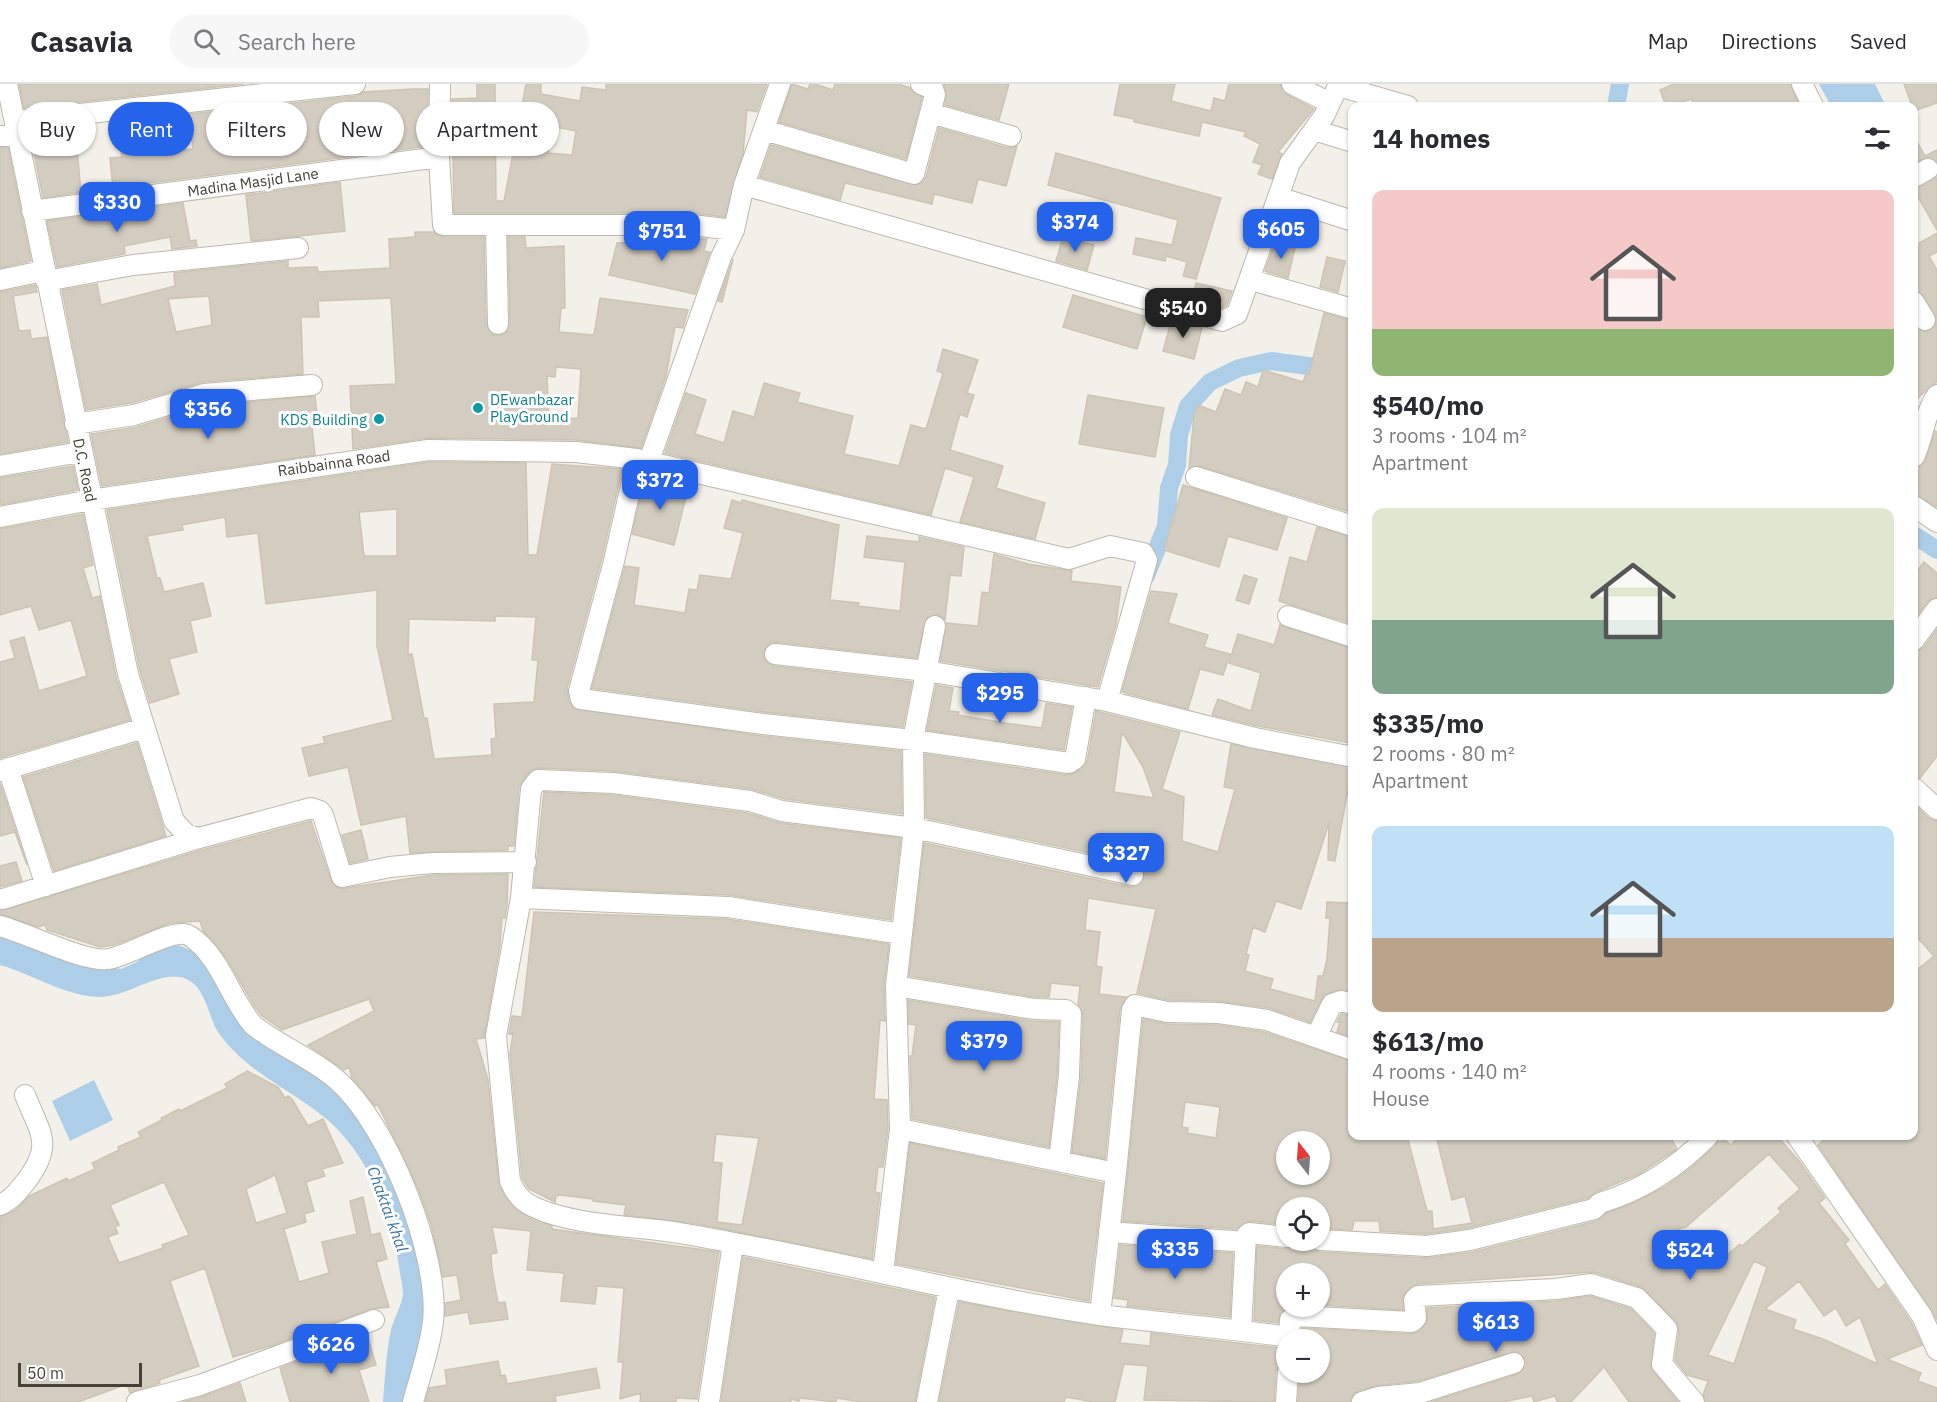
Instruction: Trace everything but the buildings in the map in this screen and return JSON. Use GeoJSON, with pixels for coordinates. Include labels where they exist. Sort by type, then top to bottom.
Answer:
{"type":"FeatureCollection","features":[{"type":"Feature","properties":{"kind":"street","name":"D.C. Road"},"geometry":{"type":"LineString","coordinates":[[7,84],[11,130],[32,211],[128,674],[174,821],[187,835],[199,838]]}},
{"type":"Feature","properties":{"kind":"street"},"geometry":{"type":"LineString","coordinates":[[11,130],[355,84]]}},
{"type":"Feature","properties":{"kind":"street"},"geometry":{"type":"LineString","coordinates":[[440,84],[439,157],[443,225],[643,225],[734,230]]}},
{"type":"Feature","properties":{"kind":"street"},"geometry":{"type":"LineString","coordinates":[[780,84],[744,185],[734,230],[721,256],[643,460],[579,691],[581,699],[1074,762],[1086,697]]}},
{"type":"Feature","properties":{"kind":"street"},"geometry":{"type":"LineString","coordinates":[[764,130],[914,174],[935,95],[933,89],[921,84]]}},
{"type":"Feature","properties":{"kind":"street"},"geometry":{"type":"LineString","coordinates":[[1292,84],[1389,102]]}},
{"type":"Feature","properties":{"kind":"street"},"geometry":{"type":"LineString","coordinates":[[1802,84],[1810,102]]}},
{"type":"Feature","properties":{"kind":"street"},"geometry":{"type":"LineString","coordinates":[[744,185],[1222,321],[1237,314],[1251,280],[1290,163],[1314,130],[1336,91]]}},
{"type":"Feature","properties":{"kind":"street"},"geometry":{"type":"LineString","coordinates":[[930,113],[1011,136]]}},
{"type":"Feature","properties":{"kind":"street"},"geometry":{"type":"LineString","coordinates":[[1314,130],[1348,140]]}},
{"type":"Feature","properties":{"kind":"street","name":"Madina Masjid Lane"},"geometry":{"type":"LineString","coordinates":[[32,211],[439,157]]}},
{"type":"Feature","properties":{"kind":"street"},"geometry":{"type":"LineString","coordinates":[[1278,197],[1348,218]]}},
{"type":"Feature","properties":{"kind":"street"},"geometry":{"type":"LineString","coordinates":[[496,226],[498,324]]}},
{"type":"Feature","properties":{"kind":"street"},"geometry":{"type":"LineString","coordinates":[[0,280],[297,248]]}},
{"type":"Feature","properties":{"kind":"street"},"geometry":{"type":"LineString","coordinates":[[1251,280],[1348,308]]}},
{"type":"Feature","properties":{"kind":"street"},"geometry":{"type":"LineString","coordinates":[[1918,309],[1925,320]]}},
{"type":"Feature","properties":{"kind":"street"},"geometry":{"type":"LineString","coordinates":[[75,424],[134,415],[204,394],[312,385]]}},
{"type":"Feature","properties":{"kind":"street"},"geometry":{"type":"LineString","coordinates":[[1918,449],[1922,441],[1920,407],[1937,395]]}},
{"type":"Feature","properties":{"kind":"street","name":"Raibbainna Road"},"geometry":{"type":"LineString","coordinates":[[0,517],[91,500],[428,450],[576,452],[643,460],[1069,559],[1110,546],[1143,553],[1147,560],[1107,701]]}},
{"type":"Feature","properties":{"kind":"street"},"geometry":{"type":"LineString","coordinates":[[0,466],[81,452]]}},
{"type":"Feature","properties":{"kind":"street"},"geometry":{"type":"LineString","coordinates":[[1196,477],[1348,524]]}},
{"type":"Feature","properties":{"kind":"street"},"geometry":{"type":"LineString","coordinates":[[1918,509],[1937,522]]}},
{"type":"Feature","properties":{"kind":"street"},"geometry":{"type":"LineString","coordinates":[[1918,635],[1937,609]]}},
{"type":"Feature","properties":{"kind":"street"},"geometry":{"type":"LineString","coordinates":[[1288,616],[1348,635]]}},
{"type":"Feature","properties":{"kind":"street"},"geometry":{"type":"LineString","coordinates":[[883,1272],[900,1129],[896,987],[914,828],[913,740],[935,626]]}},
{"type":"Feature","properties":{"kind":"street"},"geometry":{"type":"LineString","coordinates":[[775,654],[926,671],[1086,697],[1255,738],[1348,756]]}},
{"type":"Feature","properties":{"kind":"street"},"geometry":{"type":"LineString","coordinates":[[46,886],[4,769],[144,728]]}},
{"type":"Feature","properties":{"kind":"street"},"geometry":{"type":"LineString","coordinates":[[1133,875],[914,828],[782,811],[750,801],[659,787],[542,778],[531,789],[521,898],[496,1036],[508,1170],[515,1194],[527,1204],[549,1213],[597,1224],[733,1243],[883,1272],[949,1289],[1100,1314],[1276,1336]]}},
{"type":"Feature","properties":{"kind":"street"},"geometry":{"type":"LineString","coordinates":[[1918,792],[1937,809]]}},
{"type":"Feature","properties":{"kind":"street"},"geometry":{"type":"LineString","coordinates":[[3,899],[199,838],[316,809],[323,815],[342,878],[390,867],[432,863],[526,862]]}},
{"type":"Feature","properties":{"kind":"street"},"geometry":{"type":"LineString","coordinates":[[521,898],[728,907],[902,934]]}},
{"type":"Feature","properties":{"kind":"street"},"geometry":{"type":"LineString","coordinates":[[0,926],[102,960],[122,956],[167,936],[182,933],[189,935],[207,949],[243,1013],[253,1025],[337,1080],[351,1096],[387,1149],[408,1194],[420,1231],[430,1282],[433,1321],[414,1402]]}},
{"type":"Feature","properties":{"kind":"street"},"geometry":{"type":"LineString","coordinates":[[896,987],[1034,1009],[1066,1010],[1071,1014],[1070,1076],[1059,1161]]}},
{"type":"Feature","properties":{"kind":"street"},"geometry":{"type":"LineString","coordinates":[[1316,1037],[1332,1004],[1341,1001],[1348,1003]]}},
{"type":"Feature","properties":{"kind":"street"},"geometry":{"type":"LineString","coordinates":[[1100,1314],[1132,1010],[1135,1005],[1167,1012],[1219,1013],[1267,1020],[1348,1048]]}},
{"type":"Feature","properties":{"kind":"street"},"geometry":{"type":"LineString","coordinates":[[0,1205],[8,1202],[21,1187],[40,1162],[43,1152],[44,1142],[25,1095]]}},
{"type":"Feature","properties":{"kind":"street"},"geometry":{"type":"LineString","coordinates":[[900,1129],[1116,1173]]}},
{"type":"Feature","properties":{"kind":"street"},"geometry":{"type":"LineString","coordinates":[[1330,1241],[1427,1246],[1470,1240],[1594,1209],[1600,1203],[1649,1184],[1689,1155],[1704,1140]]}},
{"type":"Feature","properties":{"kind":"street"},"geometry":{"type":"LineString","coordinates":[[1800,1140],[1922,1316],[1937,1350]]}},
{"type":"Feature","properties":{"kind":"street"},"geometry":{"type":"LineString","coordinates":[[1109,1233],[1246,1242]]}},
{"type":"Feature","properties":{"kind":"street"},"geometry":{"type":"LineString","coordinates":[[1241,1330],[1246,1236],[1250,1233],[1276,1236]]}},
{"type":"Feature","properties":{"kind":"street"},"geometry":{"type":"LineString","coordinates":[[709,1402],[733,1243]]}},
{"type":"Feature","properties":{"kind":"street"},"geometry":{"type":"LineString","coordinates":[[1290,1329],[1290,1320],[1295,1316],[1412,1322],[1416,1318],[1414,1300],[1418,1296],[1556,1289],[1591,1284],[1636,1298],[1667,1329],[1662,1364],[1694,1402]]}},
{"type":"Feature","properties":{"kind":"street"},"geometry":{"type":"LineString","coordinates":[[927,1402],[949,1289]]}},
{"type":"Feature","properties":{"kind":"street"},"geometry":{"type":"LineString","coordinates":[[137,1402],[201,1385],[374,1320]]}},
{"type":"Feature","properties":{"kind":"street"},"geometry":{"type":"LineString","coordinates":[[1362,1402],[1378,1397],[1420,1393],[1514,1363]]}},
{"type":"Feature","properties":{"kind":"street"},"geometry":{"type":"LineString","coordinates":[[1286,1402],[1287,1383]]}},
{"type":"Feature","properties":{"kind":"water"},"geometry":{"type":"Polygon","coordinates":[[[1819,84],[1875,84],[1884,102],[1829,102],[1819,84]]]}},
{"type":"Feature","properties":{"kind":"water"},"geometry":{"type":"Polygon","coordinates":[[[0,933],[97,966],[121,969],[137,962],[155,946],[174,943],[201,955],[241,1016],[320,1073],[377,1138],[424,1258],[424,1331],[408,1402],[383,1402],[389,1339],[403,1295],[397,1252],[376,1188],[366,1167],[340,1131],[314,1109],[259,1073],[236,1053],[218,1032],[202,995],[193,983],[186,979],[166,977],[110,996],[86,996],[74,993],[0,965],[0,933]]]}},
{"type":"Feature","properties":{"kind":"water"},"geometry":{"type":"Polygon","coordinates":[[[94,1080],[113,1120],[70,1141],[52,1101],[94,1080]]]}},
{"type":"Feature","properties":{"kind":"waterway","name":"Chaktai khal"},"geometry":{"type":"LineString","coordinates":[[1617,102],[1620,84]]}},
{"type":"Feature","properties":{"kind":"waterway"},"geometry":{"type":"LineString","coordinates":[[1146,576],[1166,526],[1169,488],[1177,465],[1179,435],[1188,406],[1210,382],[1239,368],[1271,361],[1348,371]]}},
{"type":"Feature","properties":{"kind":"waterway"},"geometry":{"type":"LineString","coordinates":[[1918,538],[1937,550]]}},
{"type":"Feature","properties":{"kind":"place","name":"DEwanbazar PlayGround"},"geometry":{"type":"Point","coordinates":[478,408]}},
{"type":"Feature","properties":{"kind":"place","name":"KDS Building"},"geometry":{"type":"Point","coordinates":[379,419]}}]}
